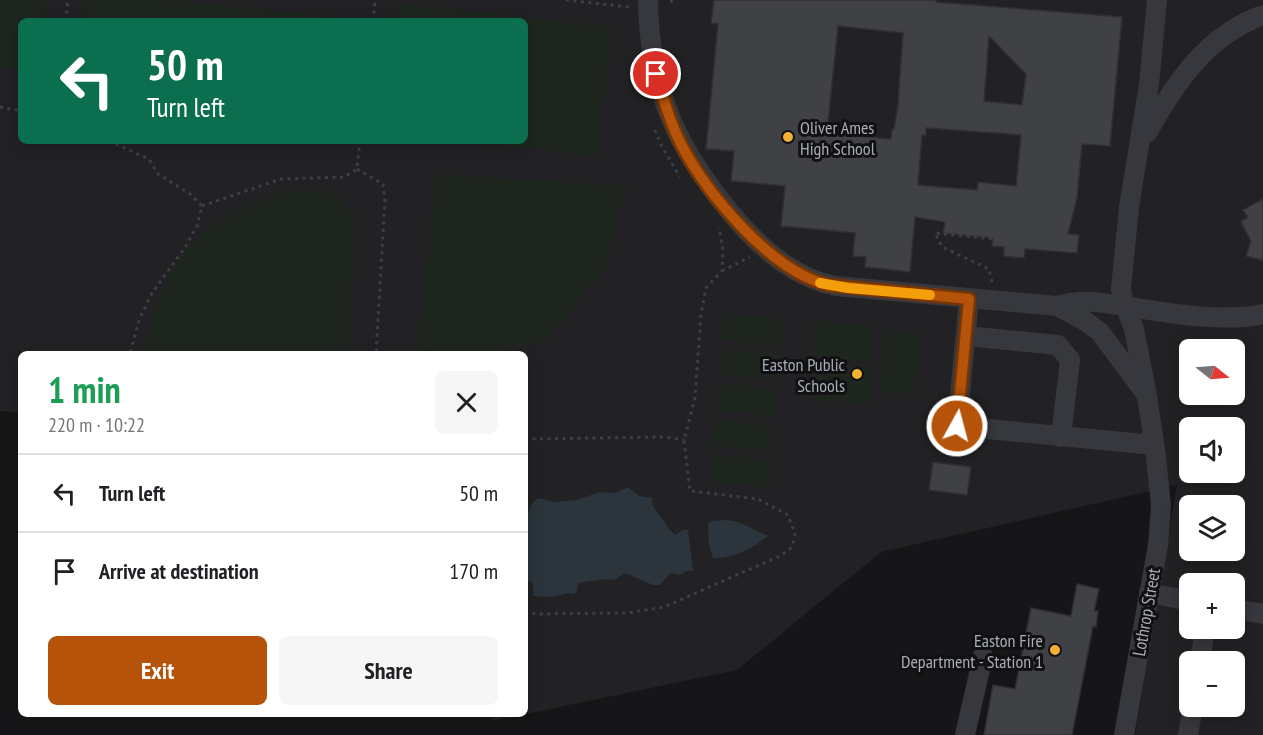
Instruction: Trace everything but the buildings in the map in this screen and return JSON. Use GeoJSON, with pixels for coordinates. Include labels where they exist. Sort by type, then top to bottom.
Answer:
{"type":"FeatureCollection","features":[{"type":"Feature","properties":{"kind":"street"},"geometry":{"type":"LineString","coordinates":[[648,0],[656,74],[681,144],[705,182],[734,216],[765,249],[799,273],[820,283],[857,289],[969,299],[1057,306],[1081,301],[1243,318],[1263,314]]}},
{"type":"Feature","properties":{"kind":"street","name":"Lothrop Street"},"geometry":{"type":"LineString","coordinates":[[1124,735],[1159,535],[1160,488],[1147,396],[1134,330],[1121,291],[1122,268],[1149,84],[1157,0]]}},
{"type":"Feature","properties":{"kind":"street"},"geometry":{"type":"LineString","coordinates":[[1139,149],[1167,98],[1193,63],[1228,32],[1263,15]]}},
{"type":"Feature","properties":{"kind":"street"},"geometry":{"type":"LineString","coordinates":[[969,299],[957,426],[1154,445]]}},
{"type":"Feature","properties":{"kind":"street"},"geometry":{"type":"LineString","coordinates":[[1057,306],[1100,332],[1147,396]]}},
{"type":"Feature","properties":{"kind":"street"},"geometry":{"type":"LineString","coordinates":[[966,336],[1058,345],[1070,360],[1061,436]]}},
{"type":"Feature","properties":{"kind":"street"},"geometry":{"type":"LineString","coordinates":[[1149,593],[1179,599]]}},
{"type":"Feature","properties":{"kind":"street"},"geometry":{"type":"LineString","coordinates":[[1245,611],[1263,614]]}},
{"type":"Feature","properties":{"kind":"street"},"geometry":{"type":"LineString","coordinates":[[965,735],[983,656]]}},
{"type":"Feature","properties":{"kind":"street"},"geometry":{"type":"LineString","coordinates":[[1188,735],[1191,717]]}},
{"type":"Feature","properties":{"kind":"path"},"geometry":{"type":"LineString","coordinates":[[66,18],[68,0]]}},
{"type":"Feature","properties":{"kind":"path"},"geometry":{"type":"LineString","coordinates":[[373,18],[375,0]]}},
{"type":"Feature","properties":{"kind":"path"},"geometry":{"type":"LineString","coordinates":[[566,0],[629,7],[630,17]]}},
{"type":"Feature","properties":{"kind":"path"},"geometry":{"type":"LineString","coordinates":[[670,1],[676,2]]}},
{"type":"Feature","properties":{"kind":"path"},"geometry":{"type":"LineString","coordinates":[[0,107],[18,110]]}},
{"type":"Feature","properties":{"kind":"path"},"geometry":{"type":"LineString","coordinates":[[654,127],[662,147],[684,181]]}},
{"type":"Feature","properties":{"kind":"path"},"geometry":{"type":"LineString","coordinates":[[116,144],[149,159],[158,174],[190,194],[202,206]]}},
{"type":"Feature","properties":{"kind":"path"},"geometry":{"type":"LineString","coordinates":[[357,169],[360,144]]}},
{"type":"Feature","properties":{"kind":"path"},"geometry":{"type":"LineString","coordinates":[[202,206],[281,179],[344,177],[357,169]]}},
{"type":"Feature","properties":{"kind":"path"},"geometry":{"type":"LineString","coordinates":[[357,169],[383,184],[385,201],[376,351]]}},
{"type":"Feature","properties":{"kind":"path"},"geometry":{"type":"LineString","coordinates":[[131,351],[139,320],[152,292],[186,246],[197,226],[202,206]]}},
{"type":"Feature","properties":{"kind":"path"},"geometry":{"type":"LineString","coordinates":[[715,222],[721,230],[722,271]]}},
{"type":"Feature","properties":{"kind":"path"},"geometry":{"type":"LineString","coordinates":[[992,282],[989,269],[942,247],[935,233],[993,239]]}},
{"type":"Feature","properties":{"kind":"path"},"geometry":{"type":"LineString","coordinates":[[528,612],[627,613],[664,607],[780,556],[792,547],[795,534],[788,515],[758,499],[690,491],[684,440],[695,398],[701,314],[706,288],[722,271],[765,249]]}},
{"type":"Feature","properties":{"kind":"path"},"geometry":{"type":"LineString","coordinates":[[528,439],[664,437],[684,440]]}},
{"type":"Feature","properties":{"kind":"shaded area","name":"Easton Public Schools"},"geometry":{"type":"Polygon","coordinates":[[[0,0],[1263,0],[1263,735],[1135,735],[1177,485],[881,552],[737,670],[528,714],[528,351],[18,351],[18,413],[0,411],[0,0]]]}},
{"type":"Feature","properties":{"kind":"shaded area"},"geometry":{"type":"Polygon","coordinates":[[[0,0],[45,0],[43,18],[18,18],[18,69],[0,68],[0,0]]]}},
{"type":"Feature","properties":{"kind":"shaded area"},"geometry":{"type":"Polygon","coordinates":[[[84,0],[171,0],[327,16],[327,18],[82,18],[84,0]]]}},
{"type":"Feature","properties":{"kind":"shaded area"},"geometry":{"type":"Polygon","coordinates":[[[398,3],[612,27],[597,156],[487,144],[528,144],[528,18],[396,18],[398,3]]]}},
{"type":"Feature","properties":{"kind":"shaded area"},"geometry":{"type":"Polygon","coordinates":[[[436,174],[625,186],[606,265],[550,338],[501,351],[418,349],[436,174]]]}},
{"type":"Feature","properties":{"kind":"shaded area"},"geometry":{"type":"Polygon","coordinates":[[[284,191],[324,191],[356,213],[347,351],[146,351],[151,318],[176,258],[214,224],[247,205],[284,191]]]}},
{"type":"Feature","properties":{"kind":"shaded area"},"geometry":{"type":"Polygon","coordinates":[[[725,314],[782,319],[780,345],[722,340],[725,314]]]}},
{"type":"Feature","properties":{"kind":"shaded area"},"geometry":{"type":"Polygon","coordinates":[[[814,321],[875,326],[872,362],[811,357],[814,321]]]}},
{"type":"Feature","properties":{"kind":"shaded area"},"geometry":{"type":"Polygon","coordinates":[[[884,331],[920,333],[915,394],[879,392],[884,331]]]}},
{"type":"Feature","properties":{"kind":"shaded area"},"geometry":{"type":"Polygon","coordinates":[[[723,349],[780,354],[778,380],[720,375],[723,349]]]}},
{"type":"Feature","properties":{"kind":"shaded area"},"geometry":{"type":"Polygon","coordinates":[[[810,363],[872,368],[869,404],[807,399],[810,363]]]}},
{"type":"Feature","properties":{"kind":"shaded area"},"geometry":{"type":"Polygon","coordinates":[[[719,384],[776,389],[774,416],[717,411],[719,384]]]}},
{"type":"Feature","properties":{"kind":"shaded area"},"geometry":{"type":"Polygon","coordinates":[[[716,420],[773,425],[771,451],[713,446],[716,420]]]}},
{"type":"Feature","properties":{"kind":"shaded area"},"geometry":{"type":"Polygon","coordinates":[[[713,455],[770,461],[768,487],[710,482],[713,455]]]}},
{"type":"Feature","properties":{"kind":"shaded area"},"geometry":{"type":"Polygon","coordinates":[[[628,487],[639,496],[652,498],[655,510],[675,535],[688,530],[693,571],[686,571],[680,575],[670,573],[660,585],[653,585],[625,573],[614,580],[578,583],[574,594],[552,597],[533,596],[533,583],[528,580],[528,513],[532,504],[538,498],[555,502],[577,500],[600,492],[615,493],[628,487]]]}},
{"type":"Feature","properties":{"kind":"shaded area"},"geometry":{"type":"Polygon","coordinates":[[[728,520],[769,536],[736,555],[713,558],[709,545],[708,523],[728,520]]]}},
{"type":"Feature","properties":{"kind":"shaded area","name":"Easton Public Schools"},"geometry":{"type":"Polygon","coordinates":[[[492,717],[511,717],[492,721],[492,717]]]}},
{"type":"Feature","properties":{"kind":"slow traffic"},"geometry":{"type":"LineString","coordinates":[[820,283],[848,288],[930,295]]}},
{"type":"Feature","properties":{"kind":"place","name":"Oliver Ames High School"},"geometry":{"type":"Point","coordinates":[788,137]}},
{"type":"Feature","properties":{"kind":"place","name":"Easton Public Schools"},"geometry":{"type":"Point","coordinates":[857,374]}},
{"type":"Feature","properties":{"kind":"place","name":"Easton Fire Department - Station 1"},"geometry":{"type":"Point","coordinates":[1055,650]}},
{"type":"Feature","properties":{"kind":"route"},"geometry":{"type":"LineString","coordinates":[[656,74],[681,144],[705,182],[754,239],[780,261],[809,279],[828,285],[969,299],[957,426]]}}]}
